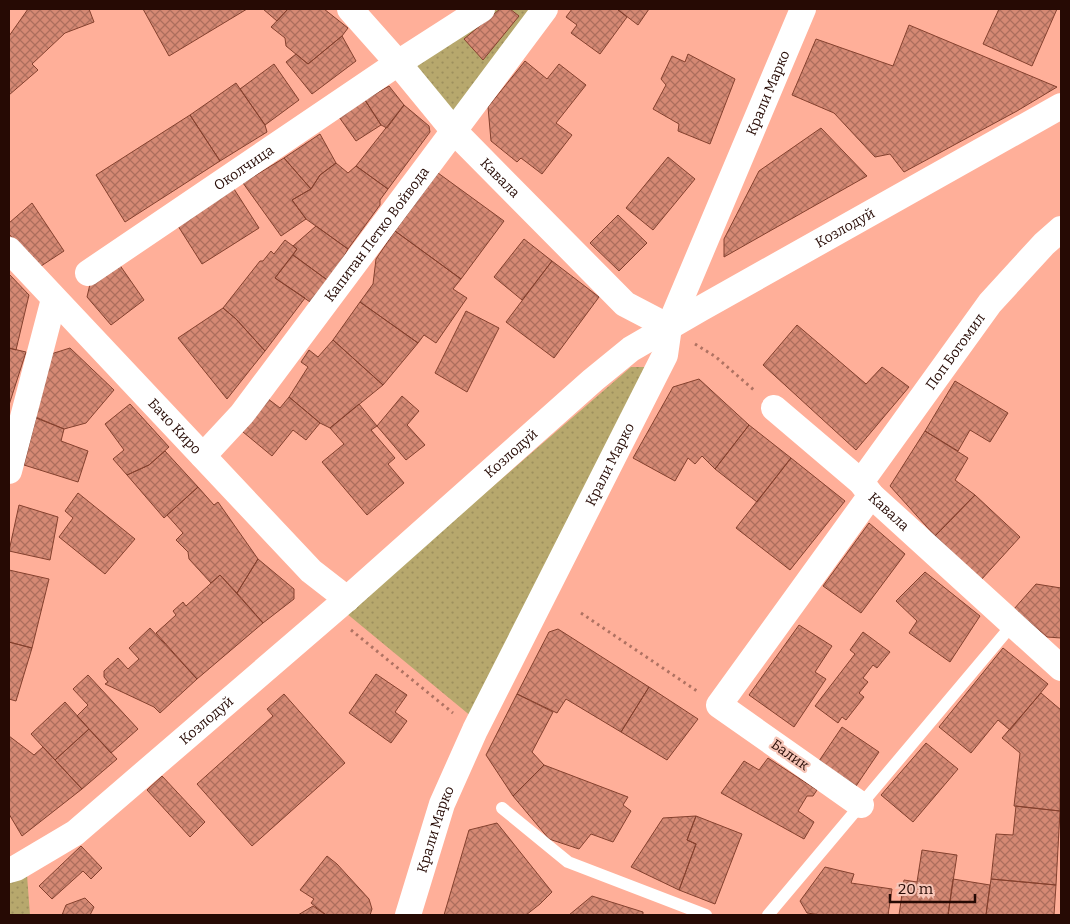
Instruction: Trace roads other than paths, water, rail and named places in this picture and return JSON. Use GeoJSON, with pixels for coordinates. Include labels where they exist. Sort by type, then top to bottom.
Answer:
{"type":"FeatureCollection","features":[{"type":"Feature","properties":{"kind":"street","name":"Кавала"},"geometry":{"type":"LineString","coordinates":[[350,9],[398,63],[453,130],[625,304],[669,327]]}},
{"type":"Feature","properties":{"kind":"street","name":"Околчица"},"geometry":{"type":"LineString","coordinates":[[88,273],[398,63],[482,9]]}},
{"type":"Feature","properties":{"kind":"street","name":"Капитан Петко Войвода"},"geometry":{"type":"LineString","coordinates":[[203,456],[242,414],[545,9]]}},
{"type":"Feature","properties":{"kind":"street","name":"Крали Марко"},"geometry":{"type":"LineString","coordinates":[[408,915],[442,804],[475,730],[665,355],[669,327],[803,9]]}},
{"type":"Feature","properties":{"kind":"street","name":"Козлодуй"},"geometry":{"type":"LineString","coordinates":[[9,870],[16,868],[75,833],[338,606],[593,380],[631,349],[1061,106]]}},
{"type":"Feature","properties":{"kind":"street","name":"Поп Богомил"},"geometry":{"type":"LineString","coordinates":[[719,705],[990,303],[1044,244],[1061,229]]}},
{"type":"Feature","properties":{"kind":"street","name":"Бачо Киро"},"geometry":{"type":"LineString","coordinates":[[9,250],[311,571],[338,606]]}},
{"type":"Feature","properties":{"kind":"street"},"geometry":{"type":"LineString","coordinates":[[9,471],[54,299]]}},
{"type":"Feature","properties":{"kind":"street","name":"Кавала"},"geometry":{"type":"LineString","coordinates":[[774,408],[866,489],[1061,668]]}},
{"type":"Feature","properties":{"kind":"street","name":"Балик"},"geometry":{"type":"LineString","coordinates":[[719,705],[861,805]]}},
{"type":"Feature","properties":{"kind":"lane"},"geometry":{"type":"LineString","coordinates":[[768,915],[1012,625]]}},
{"type":"Feature","properties":{"kind":"lane"},"geometry":{"type":"LineString","coordinates":[[502,808],[568,862],[706,915]]}}]}
